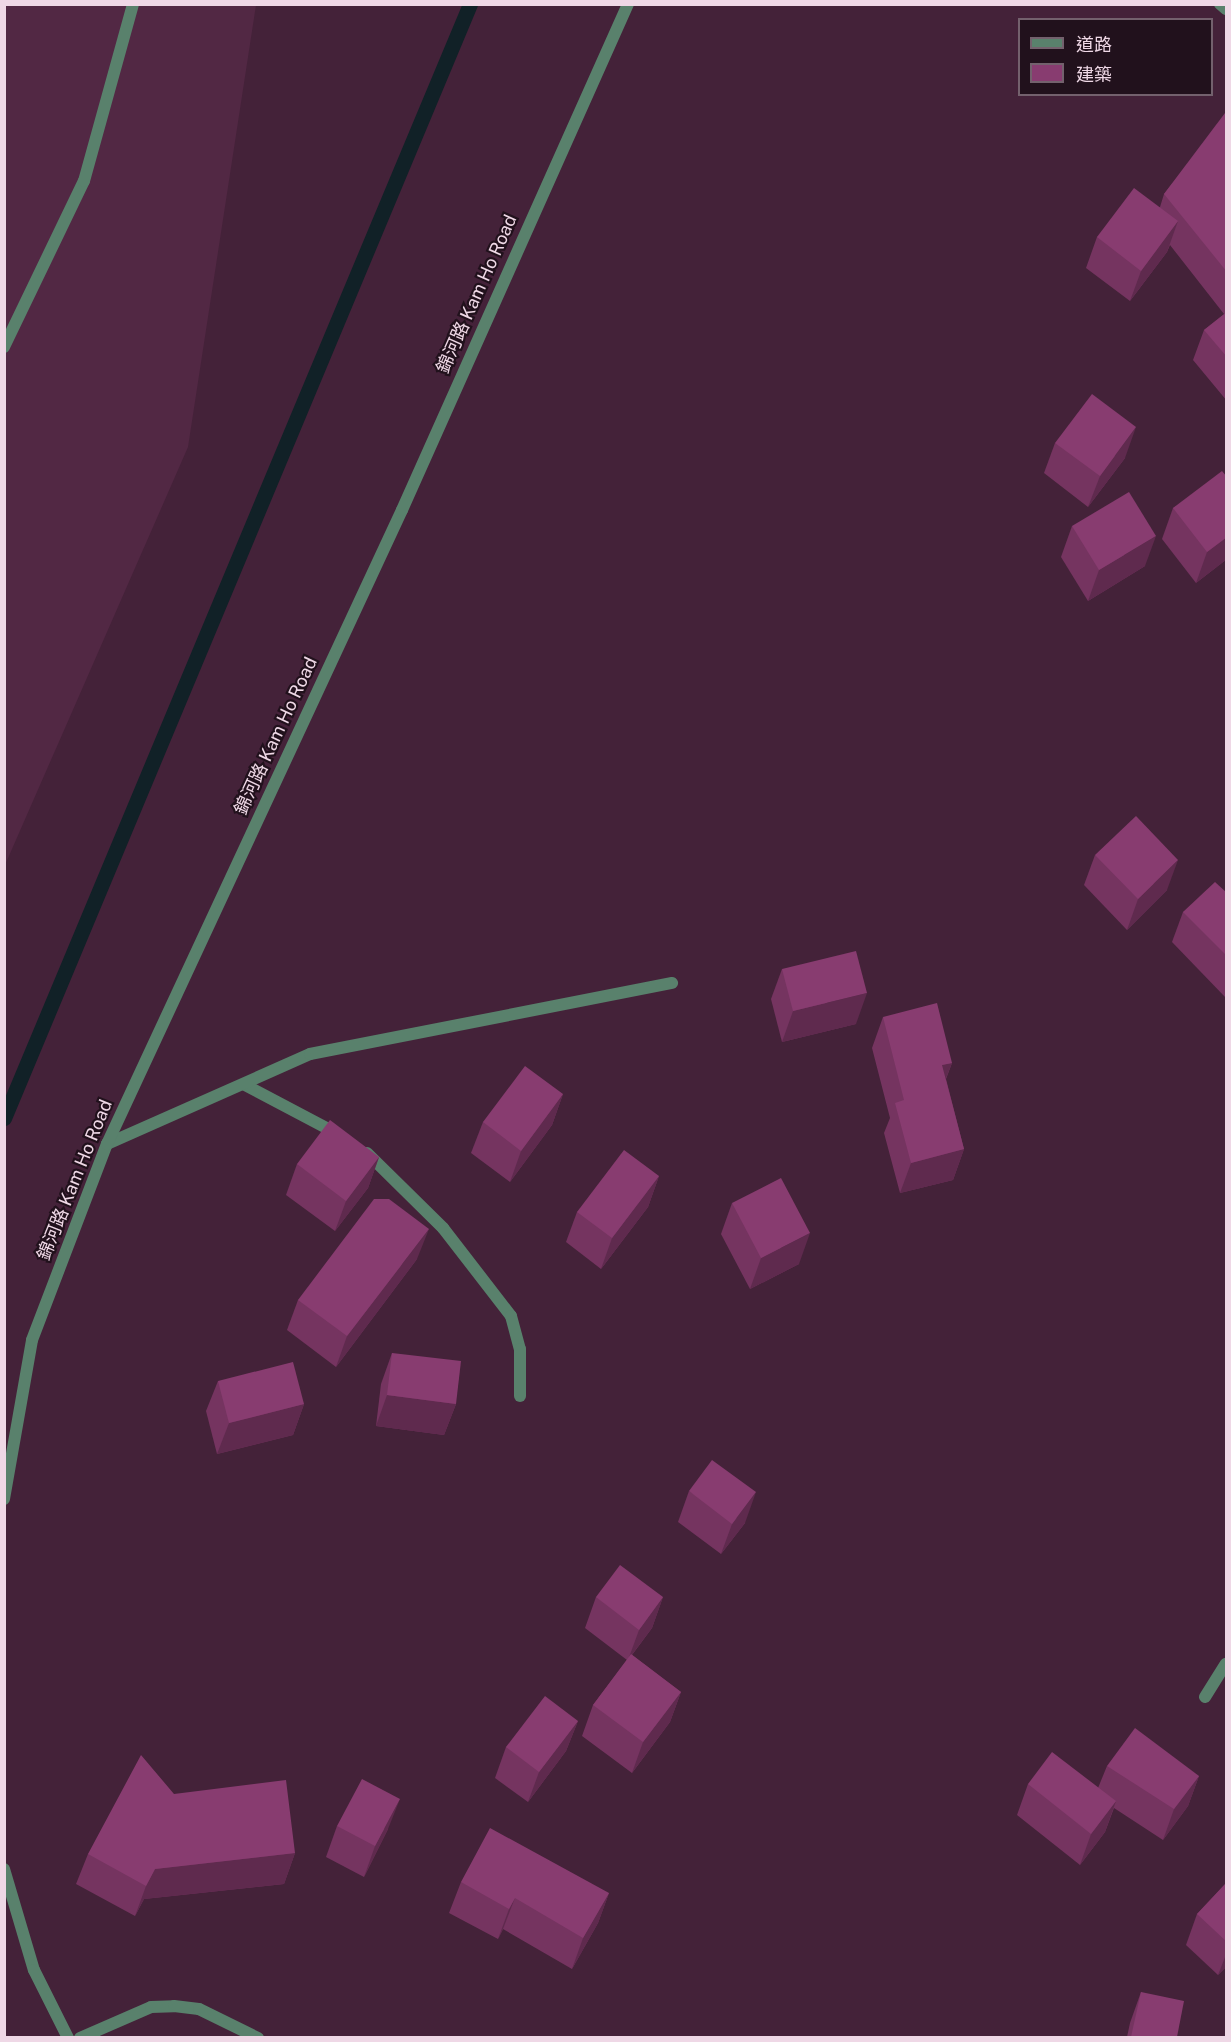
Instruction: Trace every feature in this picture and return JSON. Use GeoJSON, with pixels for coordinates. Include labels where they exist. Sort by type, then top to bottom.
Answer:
{"type":"FeatureCollection","features":[{"type":"Feature","properties":{"kind":"street"},"geometry":{"type":"LineString","coordinates":[[4,347],[84,181],[133,4]]}},
{"type":"Feature","properties":{"kind":"street","name":"錦河路 Kam Ho Road"},"geometry":{"type":"LineString","coordinates":[[4,1499],[32,1340],[106,1144],[402,510],[628,4]]}},
{"type":"Feature","properties":{"kind":"street"},"geometry":{"type":"LineString","coordinates":[[1220,4],[1227,9]]}},
{"type":"Feature","properties":{"kind":"street"},"geometry":{"type":"LineString","coordinates":[[106,1144],[310,1054],[672,983]]}},
{"type":"Feature","properties":{"kind":"street"},"geometry":{"type":"LineString","coordinates":[[245,1084],[353,1142],[444,1228],[512,1316],[520,1349],[520,1396]]}},
{"type":"Feature","properties":{"kind":"street"},"geometry":{"type":"LineString","coordinates":[[1205,1697],[1227,1664]]}},
{"type":"Feature","properties":{"kind":"street"},"geometry":{"type":"LineString","coordinates":[[4,1869],[34,1970],[68,2037]]}},
{"type":"Feature","properties":{"kind":"street"},"geometry":{"type":"LineString","coordinates":[[80,2037],[151,2007],[174,2006],[199,2009],[258,2037]]}},
{"type":"Feature","properties":{"kind":"shaded area"},"geometry":{"type":"Polygon","coordinates":[[[5,5],[256,5],[188,447],[5,865],[5,5]]]}},
{"type":"Feature","properties":{"kind":"building"},"geometry":{"type":"Polygon","coordinates":[[[1225,113],[1227,114],[1227,272],[1164,194],[1225,113]]]}},
{"type":"Feature","properties":{"kind":"building"},"geometry":{"type":"Polygon","coordinates":[[[1134,188],[1178,221],[1141,271],[1097,237],[1134,188]]]}},
{"type":"Feature","properties":{"kind":"building"},"geometry":{"type":"Polygon","coordinates":[[[1227,312],[1227,357],[1204,330],[1227,312]]]}},
{"type":"Feature","properties":{"kind":"building"},"geometry":{"type":"Polygon","coordinates":[[[1092,394],[1136,427],[1100,476],[1055,443],[1092,394]]]}},
{"type":"Feature","properties":{"kind":"building"},"geometry":{"type":"Polygon","coordinates":[[[1222,471],[1227,477],[1227,537],[1207,552],[1173,508],[1222,471]]]}},
{"type":"Feature","properties":{"kind":"building"},"geometry":{"type":"Polygon","coordinates":[[[1129,492],[1156,536],[1099,570],[1072,526],[1129,492]]]}},
{"type":"Feature","properties":{"kind":"building"},"geometry":{"type":"Polygon","coordinates":[[[1136,816],[1178,860],[1138,899],[1095,855],[1136,816]]]}},
{"type":"Feature","properties":{"kind":"building"},"geometry":{"type":"Polygon","coordinates":[[[1215,882],[1227,893],[1227,956],[1183,912],[1215,882]]]}},
{"type":"Feature","properties":{"kind":"building"},"geometry":{"type":"Polygon","coordinates":[[[856,951],[867,993],[793,1011],[782,969],[856,951]]]}},
{"type":"Feature","properties":{"kind":"building"},"geometry":{"type":"Polygon","coordinates":[[[937,1003],[952,1063],[942,1065],[964,1149],[911,1163],[895,1103],[904,1100],[883,1017],[937,1003]]]}},
{"type":"Feature","properties":{"kind":"building"},"geometry":{"type":"Polygon","coordinates":[[[525,1066],[563,1094],[521,1151],[483,1122],[525,1066]]]}},
{"type":"Feature","properties":{"kind":"building"},"geometry":{"type":"Polygon","coordinates":[[[330,1120],[379,1157],[346,1201],[297,1164],[330,1120]]]}},
{"type":"Feature","properties":{"kind":"building"},"geometry":{"type":"Polygon","coordinates":[[[624,1150],[659,1176],[612,1238],[577,1212],[624,1150]]]}},
{"type":"Feature","properties":{"kind":"building"},"geometry":{"type":"Polygon","coordinates":[[[781,1178],[810,1233],[761,1258],[732,1203],[781,1178]]]}},
{"type":"Feature","properties":{"kind":"building"},"geometry":{"type":"Polygon","coordinates":[[[374,1199],[389,1199],[429,1229],[347,1336],[298,1300],[374,1199]]]}},
{"type":"Feature","properties":{"kind":"building"},"geometry":{"type":"Polygon","coordinates":[[[392,1353],[461,1361],[456,1404],[387,1395],[392,1353]]]}},
{"type":"Feature","properties":{"kind":"building"},"geometry":{"type":"Polygon","coordinates":[[[293,1362],[304,1404],[229,1423],[218,1381],[293,1362]]]}},
{"type":"Feature","properties":{"kind":"building"},"geometry":{"type":"Polygon","coordinates":[[[712,1460],[756,1492],[732,1524],[689,1491],[712,1460]]]}},
{"type":"Feature","properties":{"kind":"building"},"geometry":{"type":"Polygon","coordinates":[[[620,1565],[663,1597],[639,1630],[596,1597],[620,1565]]]}},
{"type":"Feature","properties":{"kind":"building"},"geometry":{"type":"Polygon","coordinates":[[[631,1654],[681,1692],[643,1742],[593,1705],[631,1654]]]}},
{"type":"Feature","properties":{"kind":"building"},"geometry":{"type":"Polygon","coordinates":[[[545,1696],[578,1721],[539,1772],[506,1747],[545,1696]]]}},
{"type":"Feature","properties":{"kind":"building"},"geometry":{"type":"Polygon","coordinates":[[[1135,1728],[1199,1776],[1174,1809],[1107,1766],[1135,1728]]]}},
{"type":"Feature","properties":{"kind":"building"},"geometry":{"type":"Polygon","coordinates":[[[1052,1752],[1116,1801],[1091,1834],[1028,1784],[1052,1752]]]}},
{"type":"Feature","properties":{"kind":"building"},"geometry":{"type":"Polygon","coordinates":[[[141,1755],[174,1794],[286,1780],[295,1853],[155,1869],[146,1886],[88,1854],[141,1755]]]}},
{"type":"Feature","properties":{"kind":"building"},"geometry":{"type":"Polygon","coordinates":[[[362,1779],[400,1799],[375,1846],[337,1826],[362,1779]]]}},
{"type":"Feature","properties":{"kind":"building"},"geometry":{"type":"Polygon","coordinates":[[[490,1828],[609,1893],[583,1938],[515,1898],[509,1909],[461,1882],[490,1828]]]}},
{"type":"Feature","properties":{"kind":"building"},"geometry":{"type":"Polygon","coordinates":[[[1227,1882],[1227,1942],[1197,1914],[1227,1882]]]}},
{"type":"Feature","properties":{"kind":"building"},"geometry":{"type":"Polygon","coordinates":[[[1141,1992],[1184,2001],[1177,2037],[1131,2037],[1141,1992]]]}},
{"type":"Feature","properties":{"kind":"waterway"},"geometry":{"type":"LineString","coordinates":[[4,1118],[470,4]]}}]}
